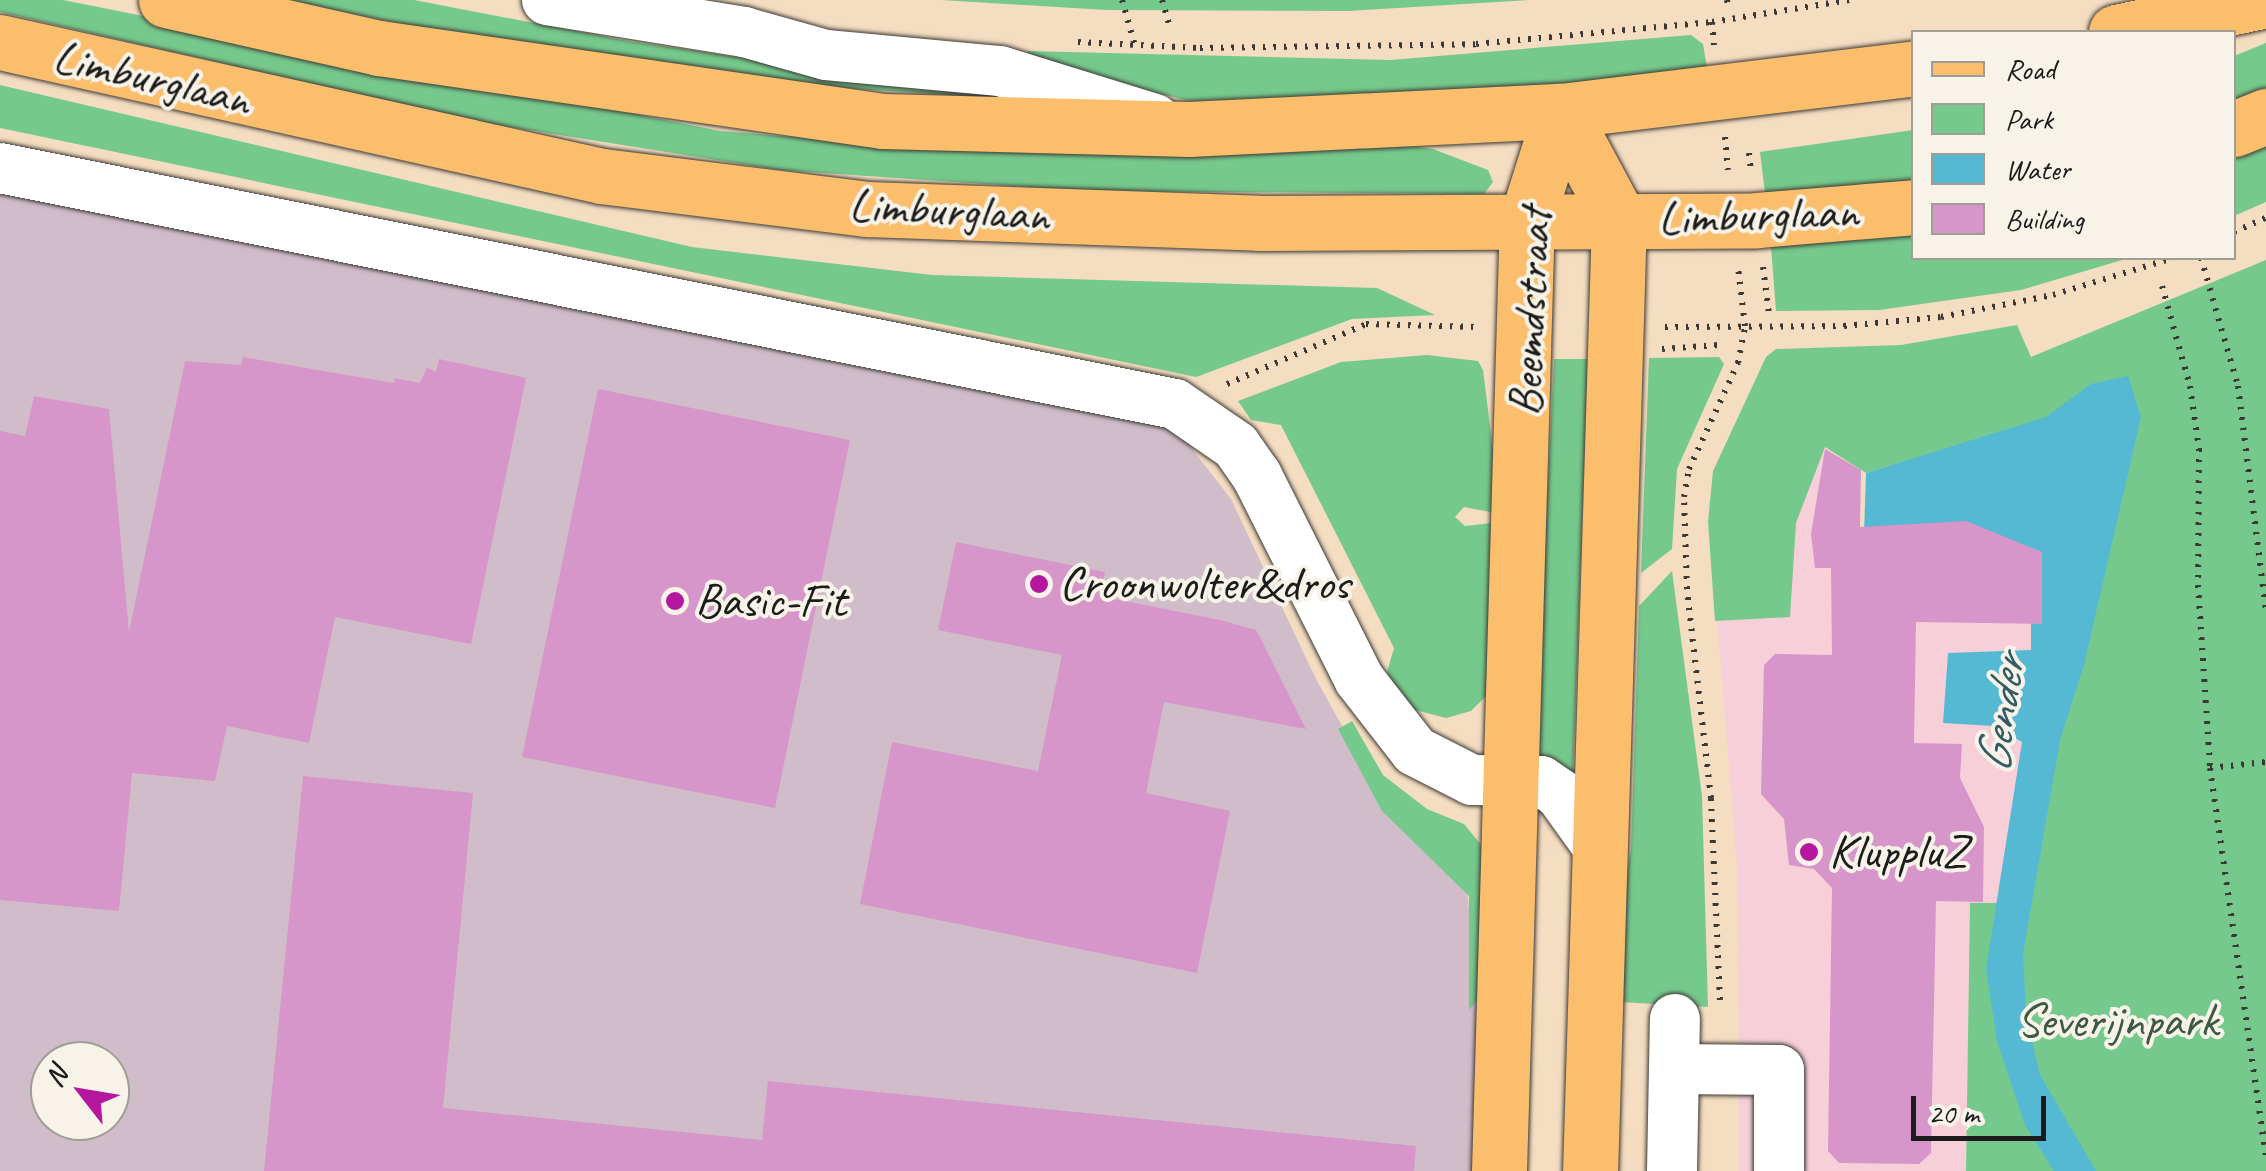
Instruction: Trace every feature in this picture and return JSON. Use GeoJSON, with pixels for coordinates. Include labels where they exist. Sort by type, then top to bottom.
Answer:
{"type":"FeatureCollection","features":[{"type":"Feature","properties":{"kind":"main road","name":"Limburglaan"},"geometry":{"type":"LineString","coordinates":[[166,0],[397,51],[865,118],[1189,129],[1561,110],[1911,68]]}},
{"type":"Feature","properties":{"kind":"main road"},"geometry":{"type":"LineString","coordinates":[[2125,30],[2266,0]]}},
{"type":"Feature","properties":{"kind":"main road","name":"Limburglaan"},"geometry":{"type":"LineString","coordinates":[[0,42],[602,176],[867,209],[1259,223],[1527,218],[1757,220],[1911,207]]}},
{"type":"Feature","properties":{"kind":"main road","name":"Beemdstraat"},"geometry":{"type":"LineString","coordinates":[[1500,1171],[1516,782],[1527,218],[1561,110]]}},
{"type":"Feature","properties":{"kind":"main road","name":"Beemdstraat"},"geometry":{"type":"LineString","coordinates":[[1561,110],[1619,218],[1633,339],[1601,851],[1590,1171]]}},
{"type":"Feature","properties":{"kind":"main road"},"geometry":{"type":"LineString","coordinates":[[2236,128],[2266,116]]}},
{"type":"Feature","properties":{"kind":"street","name":"Limburglaan"},"geometry":{"type":"LineString","coordinates":[[547,0],[753,16],[826,55],[1000,71],[1189,129]]}},
{"type":"Feature","properties":{"kind":"street"},"geometry":{"type":"LineString","coordinates":[[0,168],[1175,404],[1236,446],[1257,476],[1360,679],[1415,751],[1472,780],[1541,781],[1560,794],[1601,851]]}},
{"type":"Feature","properties":{"kind":"street"},"geometry":{"type":"LineString","coordinates":[[1672,1171],[1697,1070],[1675,1018]]}},
{"type":"Feature","properties":{"kind":"street"},"geometry":{"type":"LineString","coordinates":[[1697,1070],[1779,1070],[1779,1171]]}},
{"type":"Feature","properties":{"kind":"path"},"geometry":{"type":"LineString","coordinates":[[1122,0],[1135,46],[1259,48],[1476,44],[1712,22],[1848,0]]}},
{"type":"Feature","properties":{"kind":"path"},"geometry":{"type":"LineString","coordinates":[[1162,0],[1169,24]]}},
{"type":"Feature","properties":{"kind":"path"},"geometry":{"type":"LineString","coordinates":[[2236,231],[2266,218]]}},
{"type":"Feature","properties":{"kind":"path"},"geometry":{"type":"LineString","coordinates":[[1761,248],[1769,314]]}},
{"type":"Feature","properties":{"kind":"path"},"geometry":{"type":"LineString","coordinates":[[1633,339],[1745,326],[1941,317],[2053,295],[2167,260]]}},
{"type":"Feature","properties":{"kind":"path"},"geometry":{"type":"LineString","coordinates":[[2202,260],[2238,386],[2266,610]]}},
{"type":"Feature","properties":{"kind":"path"},"geometry":{"type":"LineString","coordinates":[[2162,286],[2190,386],[2199,450],[2198,585],[2210,768],[2266,1156]]}},
{"type":"Feature","properties":{"kind":"path"},"geometry":{"type":"LineString","coordinates":[[1175,404],[1366,324],[1524,327]]}},
{"type":"Feature","properties":{"kind":"path"},"geometry":{"type":"LineString","coordinates":[[1697,1070],[1720,934],[1684,497],[1696,453],[1738,363],[1745,326]]}},
{"type":"Feature","properties":{"kind":"path"},"geometry":{"type":"LineString","coordinates":[[1633,339],[1719,344]]}},
{"type":"Feature","properties":{"kind":"path"},"geometry":{"type":"LineString","coordinates":[[2210,768],[2266,762]]}},
{"type":"Feature","properties":{"kind":"shaded area"},"geometry":{"type":"Polygon","coordinates":[[[0,178],[1150,395],[1231,499],[1315,677],[1396,824],[1467,887],[1485,1090],[1479,1171],[0,1171],[0,178]]]}},
{"type":"Feature","properties":{"kind":"shaded area"},"geometry":{"type":"Polygon","coordinates":[[[1822,447],[1858,469],[1860,534],[2042,624],[2001,903],[1970,904],[1966,1171],[1739,1171],[1738,878],[1708,503],[1822,447]]]}},
{"type":"Feature","properties":{"kind":"green space"},"geometry":{"type":"Polygon","coordinates":[[[0,0],[63,0],[720,131],[953,150],[1388,143],[1433,149],[1488,170],[1493,182],[1484,194],[1089,191],[780,170],[478,122],[0,12],[0,0]]]}},
{"type":"Feature","properties":{"kind":"green space"},"geometry":{"type":"Polygon","coordinates":[[[286,0],[414,0],[628,41],[1020,99],[807,86],[502,45],[286,0]]]}},
{"type":"Feature","properties":{"kind":"green space"},"geometry":{"type":"Polygon","coordinates":[[[941,0],[1529,0],[1348,11],[1106,10],[941,0]]]}},
{"type":"Feature","properties":{"kind":"green space"},"geometry":{"type":"Polygon","coordinates":[[[1691,35],[1703,44],[1707,68],[1513,90],[1350,97],[1189,101],[1028,60],[1028,51],[1390,60],[1691,35]]]}},
{"type":"Feature","properties":{"kind":"green space"},"geometry":{"type":"Polygon","coordinates":[[[2266,43],[2266,88],[2236,100],[2236,55],[2266,43]]]}},
{"type":"Feature","properties":{"kind":"green space"},"geometry":{"type":"Polygon","coordinates":[[[0,85],[692,247],[932,275],[1377,288],[1435,315],[1352,319],[1196,377],[0,128],[0,85]]]}},
{"type":"Feature","properties":{"kind":"green space"},"geometry":{"type":"Polygon","coordinates":[[[1911,130],[1911,183],[1765,193],[1760,152],[1911,130]]]}},
{"type":"Feature","properties":{"kind":"green space"},"geometry":{"type":"Polygon","coordinates":[[[2266,141],[2266,202],[2236,215],[2236,151],[2266,141]]]}},
{"type":"Feature","properties":{"kind":"green space"},"geometry":{"type":"Polygon","coordinates":[[[1911,231],[1911,260],[2122,260],[2021,290],[1879,310],[1776,311],[1771,247],[1911,231]]]}},
{"type":"Feature","properties":{"kind":"green space","name":"Severijnpark"},"geometry":{"type":"Polygon","coordinates":[[[2266,260],[2266,1171],[1966,1171],[1970,903],[2001,903],[2042,624],[2034,422],[1866,473],[1825,447],[1796,523],[1790,617],[1715,621],[1708,522],[1713,471],[1766,357],[1776,349],[1901,345],[2017,325],[2031,357],[2266,260]]]}},
{"type":"Feature","properties":{"kind":"green space"},"geometry":{"type":"Polygon","coordinates":[[[1427,355],[1478,361],[1483,370],[1501,514],[1464,507],[1455,517],[1465,526],[1501,522],[1489,693],[1471,711],[1446,718],[1415,710],[1399,695],[1387,672],[1394,648],[1281,425],[1251,420],[1238,401],[1341,362],[1427,355]]]}},
{"type":"Feature","properties":{"kind":"green space"},"geometry":{"type":"Polygon","coordinates":[[[1719,357],[1724,364],[1677,469],[1672,549],[1641,573],[1649,358],[1719,357]]]}},
{"type":"Feature","properties":{"kind":"green space"},"geometry":{"type":"Polygon","coordinates":[[[1554,359],[1588,359],[1573,776],[1535,754],[1554,359]]]}},
{"type":"Feature","properties":{"kind":"green space"},"geometry":{"type":"Polygon","coordinates":[[[1672,571],[1702,796],[1708,1007],[1620,1002],[1616,940],[1631,849],[1639,606],[1672,571]]]}},
{"type":"Feature","properties":{"kind":"green space"},"geometry":{"type":"Polygon","coordinates":[[[1352,721],[1383,775],[1427,809],[1464,824],[1487,852],[1483,993],[1469,1010],[1469,896],[1382,811],[1338,729],[1352,721]]]}},
{"type":"Feature","properties":{"kind":"water","name":"Gender"},"geometry":{"type":"Polygon","coordinates":[[[2128,376],[2141,417],[2084,665],[2060,740],[2023,954],[2026,1014],[2040,1075],[2096,1171],[2054,1171],[2025,1125],[1997,1041],[1986,969],[2022,742],[1993,726],[1943,723],[1948,653],[2031,650],[2031,608],[1864,535],[1866,473],[2046,417],[2091,384],[2128,376]]]}},
{"type":"Feature","properties":{"kind":"building"},"geometry":{"type":"Polygon","coordinates":[[[243,357],[394,383],[395,378],[420,383],[427,367],[436,372],[439,359],[526,378],[471,644],[335,617],[309,743],[227,726],[215,781],[132,773],[119,911],[0,900],[0,431],[25,436],[34,396],[109,409],[129,632],[185,361],[241,365],[243,357]]]}},
{"type":"Feature","properties":{"kind":"building"},"geometry":{"type":"Polygon","coordinates":[[[598,389],[850,440],[775,808],[522,757],[598,389]]]}},
{"type":"Feature","properties":{"kind":"building"},"geometry":{"type":"Polygon","coordinates":[[[1825,449],[1861,470],[1860,527],[1966,521],[2042,552],[2042,624],[1916,622],[1914,743],[1962,744],[1960,778],[1984,827],[1983,902],[1936,901],[1931,1153],[1919,1164],[1839,1163],[1828,1151],[1832,888],[1814,869],[1789,865],[1784,819],[1761,794],[1764,665],[1775,654],[1832,655],[1831,568],[1815,568],[1811,534],[1825,449]]]}},
{"type":"Feature","properties":{"kind":"building"},"geometry":{"type":"Polygon","coordinates":[[[956,542],[1105,572],[1100,596],[1256,630],[1306,729],[1164,702],[1146,793],[1230,811],[1197,973],[860,904],[892,742],[1038,771],[1062,655],[938,630],[956,542]]]}},
{"type":"Feature","properties":{"kind":"building"},"geometry":{"type":"Polygon","coordinates":[[[303,776],[473,793],[443,1108],[762,1140],[768,1081],[1416,1146],[1414,1171],[264,1171],[303,776]]]}},
{"type":"Feature","properties":{"kind":"place","name":"Croonwolter&dros"},"geometry":{"type":"Point","coordinates":[1039,584]}},
{"type":"Feature","properties":{"kind":"place","name":"Basic-Fit"},"geometry":{"type":"Point","coordinates":[675,601]}},
{"type":"Feature","properties":{"kind":"place","name":"KluppluZ"},"geometry":{"type":"Point","coordinates":[1809,852]}}]}
